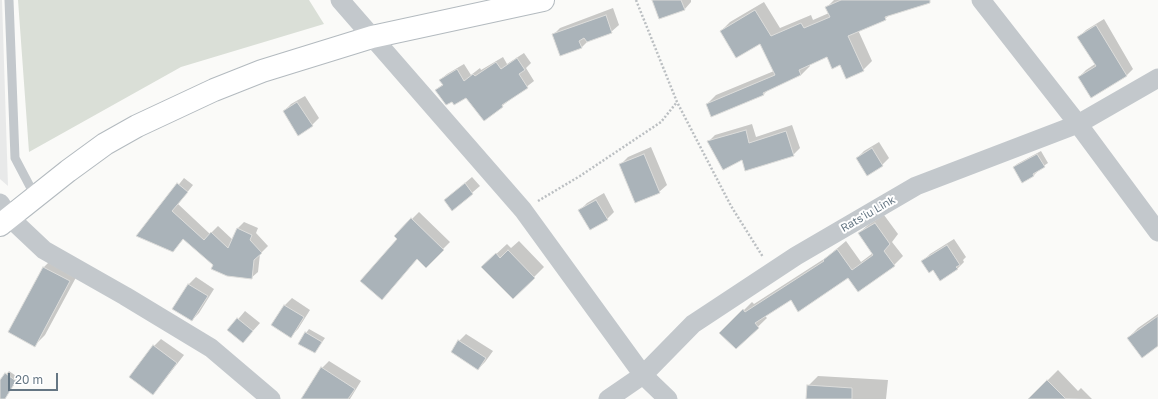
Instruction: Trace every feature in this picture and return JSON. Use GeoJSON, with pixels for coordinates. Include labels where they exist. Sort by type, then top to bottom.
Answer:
{"type":"FeatureCollection","features":[{"type":"Feature","properties":{"kind":"main road"},"geometry":{"type":"LineString","coordinates":[[3,215],[34,196],[105,144],[170,110],[214,90],[262,71],[372,37],[543,0]]}},
{"type":"Feature","properties":{"kind":"street"},"geometry":{"type":"LineString","coordinates":[[340,0],[523,210],[643,375],[668,399]]}},
{"type":"Feature","properties":{"kind":"street"},"geometry":{"type":"LineString","coordinates":[[981,0],[1078,124],[1158,232]]}},
{"type":"Feature","properties":{"kind":"street","name":"Rats'iu Link"},"geometry":{"type":"LineString","coordinates":[[608,399],[643,375],[693,324],[796,256],[916,186],[1078,124],[1158,78]]}},
{"type":"Feature","properties":{"kind":"street"},"geometry":{"type":"LineString","coordinates":[[3,215],[44,250],[125,296],[211,348],[271,399]]}},
{"type":"Feature","properties":{"kind":"lane"},"geometry":{"type":"LineString","coordinates":[[9,0],[15,158],[34,196]]}},
{"type":"Feature","properties":{"kind":"path"},"geometry":{"type":"LineString","coordinates":[[636,0],[677,102],[731,206],[772,272]]}},
{"type":"Feature","properties":{"kind":"path"},"geometry":{"type":"LineString","coordinates":[[523,210],[580,176],[661,122],[677,102]]}},
{"type":"Feature","properties":{"kind":"shaded area"},"geometry":{"type":"Polygon","coordinates":[[[0,0],[2,0],[8,186],[0,179],[0,0]]]}},
{"type":"Feature","properties":{"kind":"shaded area"},"geometry":{"type":"Polygon","coordinates":[[[18,0],[309,0],[324,24],[181,67],[29,152],[18,0]]]}},
{"type":"Feature","properties":{"kind":"building"},"geometry":{"type":"Polygon","coordinates":[[[652,0],[681,0],[685,10],[659,19],[652,0]]]}},
{"type":"Feature","properties":{"kind":"building"},"geometry":{"type":"Polygon","coordinates":[[[841,0],[930,0],[930,3],[885,17],[886,20],[848,36],[864,71],[846,79],[840,65],[832,69],[827,57],[799,70],[801,75],[763,93],[764,95],[711,117],[706,104],[775,75],[760,44],[736,58],[720,31],[755,10],[771,36],[801,23],[804,28],[830,17],[825,7],[841,0]]]}},
{"type":"Feature","properties":{"kind":"building"},"geometry":{"type":"Polygon","coordinates":[[[606,15],[612,33],[587,42],[584,38],[579,41],[582,48],[560,56],[552,34],[606,15]]]}},
{"type":"Feature","properties":{"kind":"building"},"geometry":{"type":"Polygon","coordinates":[[[1096,25],[1127,76],[1091,98],[1078,77],[1096,66],[1077,37],[1096,25]]]}},
{"type":"Feature","properties":{"kind":"building"},"geometry":{"type":"Polygon","coordinates":[[[517,58],[525,70],[519,74],[528,88],[502,105],[503,107],[484,121],[466,98],[454,105],[452,102],[446,105],[435,90],[443,85],[439,80],[457,69],[464,81],[473,74],[475,76],[496,62],[501,69],[517,58]]]}},
{"type":"Feature","properties":{"kind":"building"},"geometry":{"type":"Polygon","coordinates":[[[297,102],[313,126],[298,136],[283,111],[297,102]]]}},
{"type":"Feature","properties":{"kind":"building"},"geometry":{"type":"Polygon","coordinates":[[[746,130],[749,143],[786,131],[794,156],[745,171],[742,160],[723,170],[707,141],[746,130]]]}},
{"type":"Feature","properties":{"kind":"building"},"geometry":{"type":"Polygon","coordinates":[[[872,148],[883,166],[867,176],[856,158],[872,148]]]}},
{"type":"Feature","properties":{"kind":"building"},"geometry":{"type":"Polygon","coordinates":[[[644,154],[660,193],[635,203],[619,164],[644,154]]]}},
{"type":"Feature","properties":{"kind":"building"},"geometry":{"type":"Polygon","coordinates":[[[1037,154],[1045,167],[1022,183],[1013,167],[1037,154]]]}},
{"type":"Feature","properties":{"kind":"building"},"geometry":{"type":"Polygon","coordinates":[[[177,183],[188,192],[172,211],[204,240],[211,232],[228,248],[237,228],[252,235],[250,240],[262,253],[254,260],[252,279],[227,276],[211,269],[213,265],[183,239],[173,252],[136,236],[177,183]]]}},
{"type":"Feature","properties":{"kind":"building"},"geometry":{"type":"Polygon","coordinates":[[[465,183],[473,194],[452,211],[444,200],[465,183]]]}},
{"type":"Feature","properties":{"kind":"building"},"geometry":{"type":"Polygon","coordinates":[[[596,200],[608,220],[590,230],[578,210],[596,200]]]}},
{"type":"Feature","properties":{"kind":"building"},"geometry":{"type":"Polygon","coordinates":[[[411,218],[444,250],[426,268],[417,259],[382,300],[360,281],[397,239],[394,236],[411,218]]]}},
{"type":"Feature","properties":{"kind":"building"},"geometry":{"type":"Polygon","coordinates":[[[875,223],[890,244],[884,251],[895,266],[858,292],[848,278],[798,312],[791,300],[755,323],[759,328],[736,349],[719,333],[743,309],[745,312],[824,261],[823,260],[837,249],[852,270],[873,255],[858,233],[875,223]]]}},
{"type":"Feature","properties":{"kind":"building"},"geometry":{"type":"Polygon","coordinates":[[[947,245],[960,265],[956,267],[958,269],[940,281],[933,270],[929,273],[921,261],[947,245]]]}},
{"type":"Feature","properties":{"kind":"building"},"geometry":{"type":"Polygon","coordinates":[[[508,250],[535,278],[513,299],[481,267],[496,253],[500,258],[508,250]]]}},
{"type":"Feature","properties":{"kind":"building"},"geometry":{"type":"Polygon","coordinates":[[[43,267],[70,281],[35,347],[8,332],[43,267]]]}},
{"type":"Feature","properties":{"kind":"building"},"geometry":{"type":"Polygon","coordinates":[[[188,284],[208,296],[192,321],[172,309],[188,284]]]}},
{"type":"Feature","properties":{"kind":"building"},"geometry":{"type":"Polygon","coordinates":[[[284,305],[304,317],[291,338],[271,325],[284,305]]]}},
{"type":"Feature","properties":{"kind":"building"},"geometry":{"type":"Polygon","coordinates":[[[1158,316],[1158,346],[1142,358],[1127,338],[1158,316]]]}},
{"type":"Feature","properties":{"kind":"building"},"geometry":{"type":"Polygon","coordinates":[[[237,318],[253,331],[243,343],[227,330],[237,318]]]}},
{"type":"Feature","properties":{"kind":"building"},"geometry":{"type":"Polygon","coordinates":[[[305,332],[322,342],[315,353],[298,344],[305,332]]]}},
{"type":"Feature","properties":{"kind":"building"},"geometry":{"type":"Polygon","coordinates":[[[458,340],[486,358],[478,370],[451,352],[458,340]]]}},
{"type":"Feature","properties":{"kind":"building"},"geometry":{"type":"Polygon","coordinates":[[[153,345],[177,363],[153,395],[129,377],[153,345]]]}},
{"type":"Feature","properties":{"kind":"building"},"geometry":{"type":"Polygon","coordinates":[[[321,367],[355,389],[348,399],[301,399],[321,367]]]}},
{"type":"Feature","properties":{"kind":"building"},"geometry":{"type":"Polygon","coordinates":[[[5,373],[16,381],[5,399],[0,399],[0,380],[5,373]]]}},
{"type":"Feature","properties":{"kind":"building"},"geometry":{"type":"Polygon","coordinates":[[[1047,380],[1066,399],[1028,399],[1047,380]]]}},
{"type":"Feature","properties":{"kind":"building"},"geometry":{"type":"Polygon","coordinates":[[[807,385],[852,388],[852,399],[806,399],[807,385]]]}}]}
